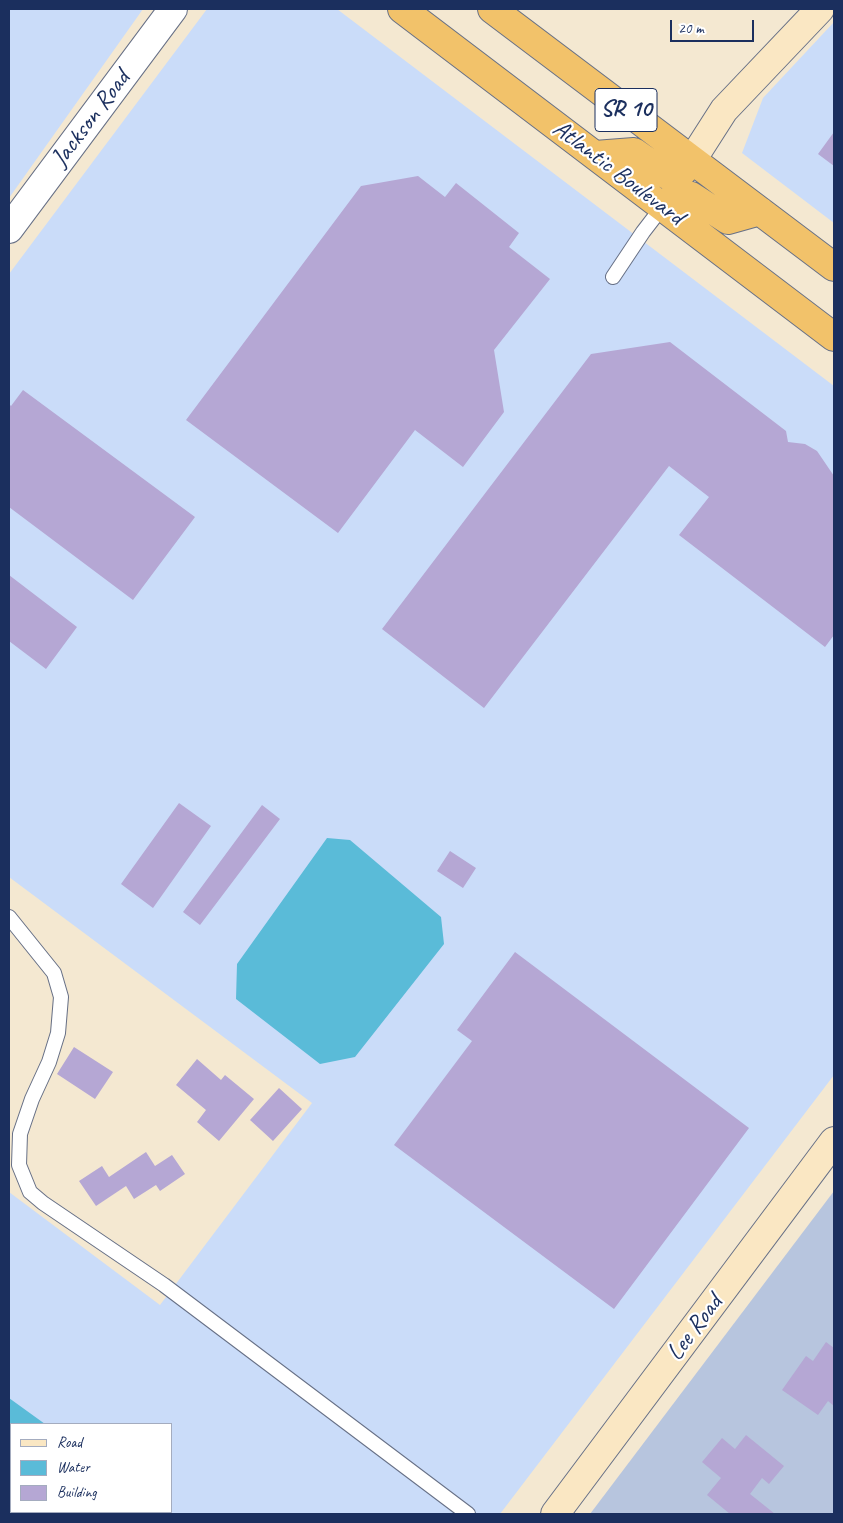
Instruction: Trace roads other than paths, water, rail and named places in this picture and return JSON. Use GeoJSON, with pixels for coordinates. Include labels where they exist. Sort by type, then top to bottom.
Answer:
{"type":"FeatureCollection","features":[{"type":"Feature","properties":{"kind":"highway","name":"Atlantic Boulevard"},"geometry":{"type":"LineString","coordinates":[[402,9],[834,337]]}},
{"type":"Feature","properties":{"kind":"highway","name":"SR 10"},"geometry":{"type":"LineString","coordinates":[[492,9],[834,267]]}},
{"type":"Feature","properties":{"kind":"highway"},"geometry":{"type":"LineString","coordinates":[[595,155],[634,152],[666,176],[678,176],[692,160]]}},
{"type":"Feature","properties":{"kind":"highway"},"geometry":{"type":"LineString","coordinates":[[663,206],[678,193],[692,196],[728,220],[760,211]]}},
{"type":"Feature","properties":{"kind":"street","name":"Jackson Road"},"geometry":{"type":"LineString","coordinates":[[9,229],[173,9]]}},
{"type":"Feature","properties":{"kind":"street"},"geometry":{"type":"LineString","coordinates":[[692,160],[724,110],[820,9]]}},
{"type":"Feature","properties":{"kind":"street","name":"Lee Road"},"geometry":{"type":"LineString","coordinates":[[555,1514],[834,1141]]}},
{"type":"Feature","properties":{"kind":"lane"},"geometry":{"type":"LineString","coordinates":[[613,277],[663,206]]}},
{"type":"Feature","properties":{"kind":"lane"},"geometry":{"type":"LineString","coordinates":[[9,917],[54,973],[61,997],[58,1033],[49,1062],[32,1099],[20,1134],[19,1165],[30,1192],[43,1203],[164,1285],[468,1514]]}},
{"type":"Feature","properties":{"kind":"water"},"geometry":{"type":"Polygon","coordinates":[[[327,838],[350,840],[441,917],[444,944],[355,1057],[320,1064],[236,999],[237,964],[327,838]]]}},
{"type":"Feature","properties":{"kind":"water"},"geometry":{"type":"Polygon","coordinates":[[[9,1398],[44,1423],[10,1423],[10,1472],[9,1398]]]}},
{"type":"Feature","properties":{"kind":"water"},"geometry":{"type":"Polygon","coordinates":[[[58,1513],[168,1514],[60,1514],[58,1513]]]}}]}
